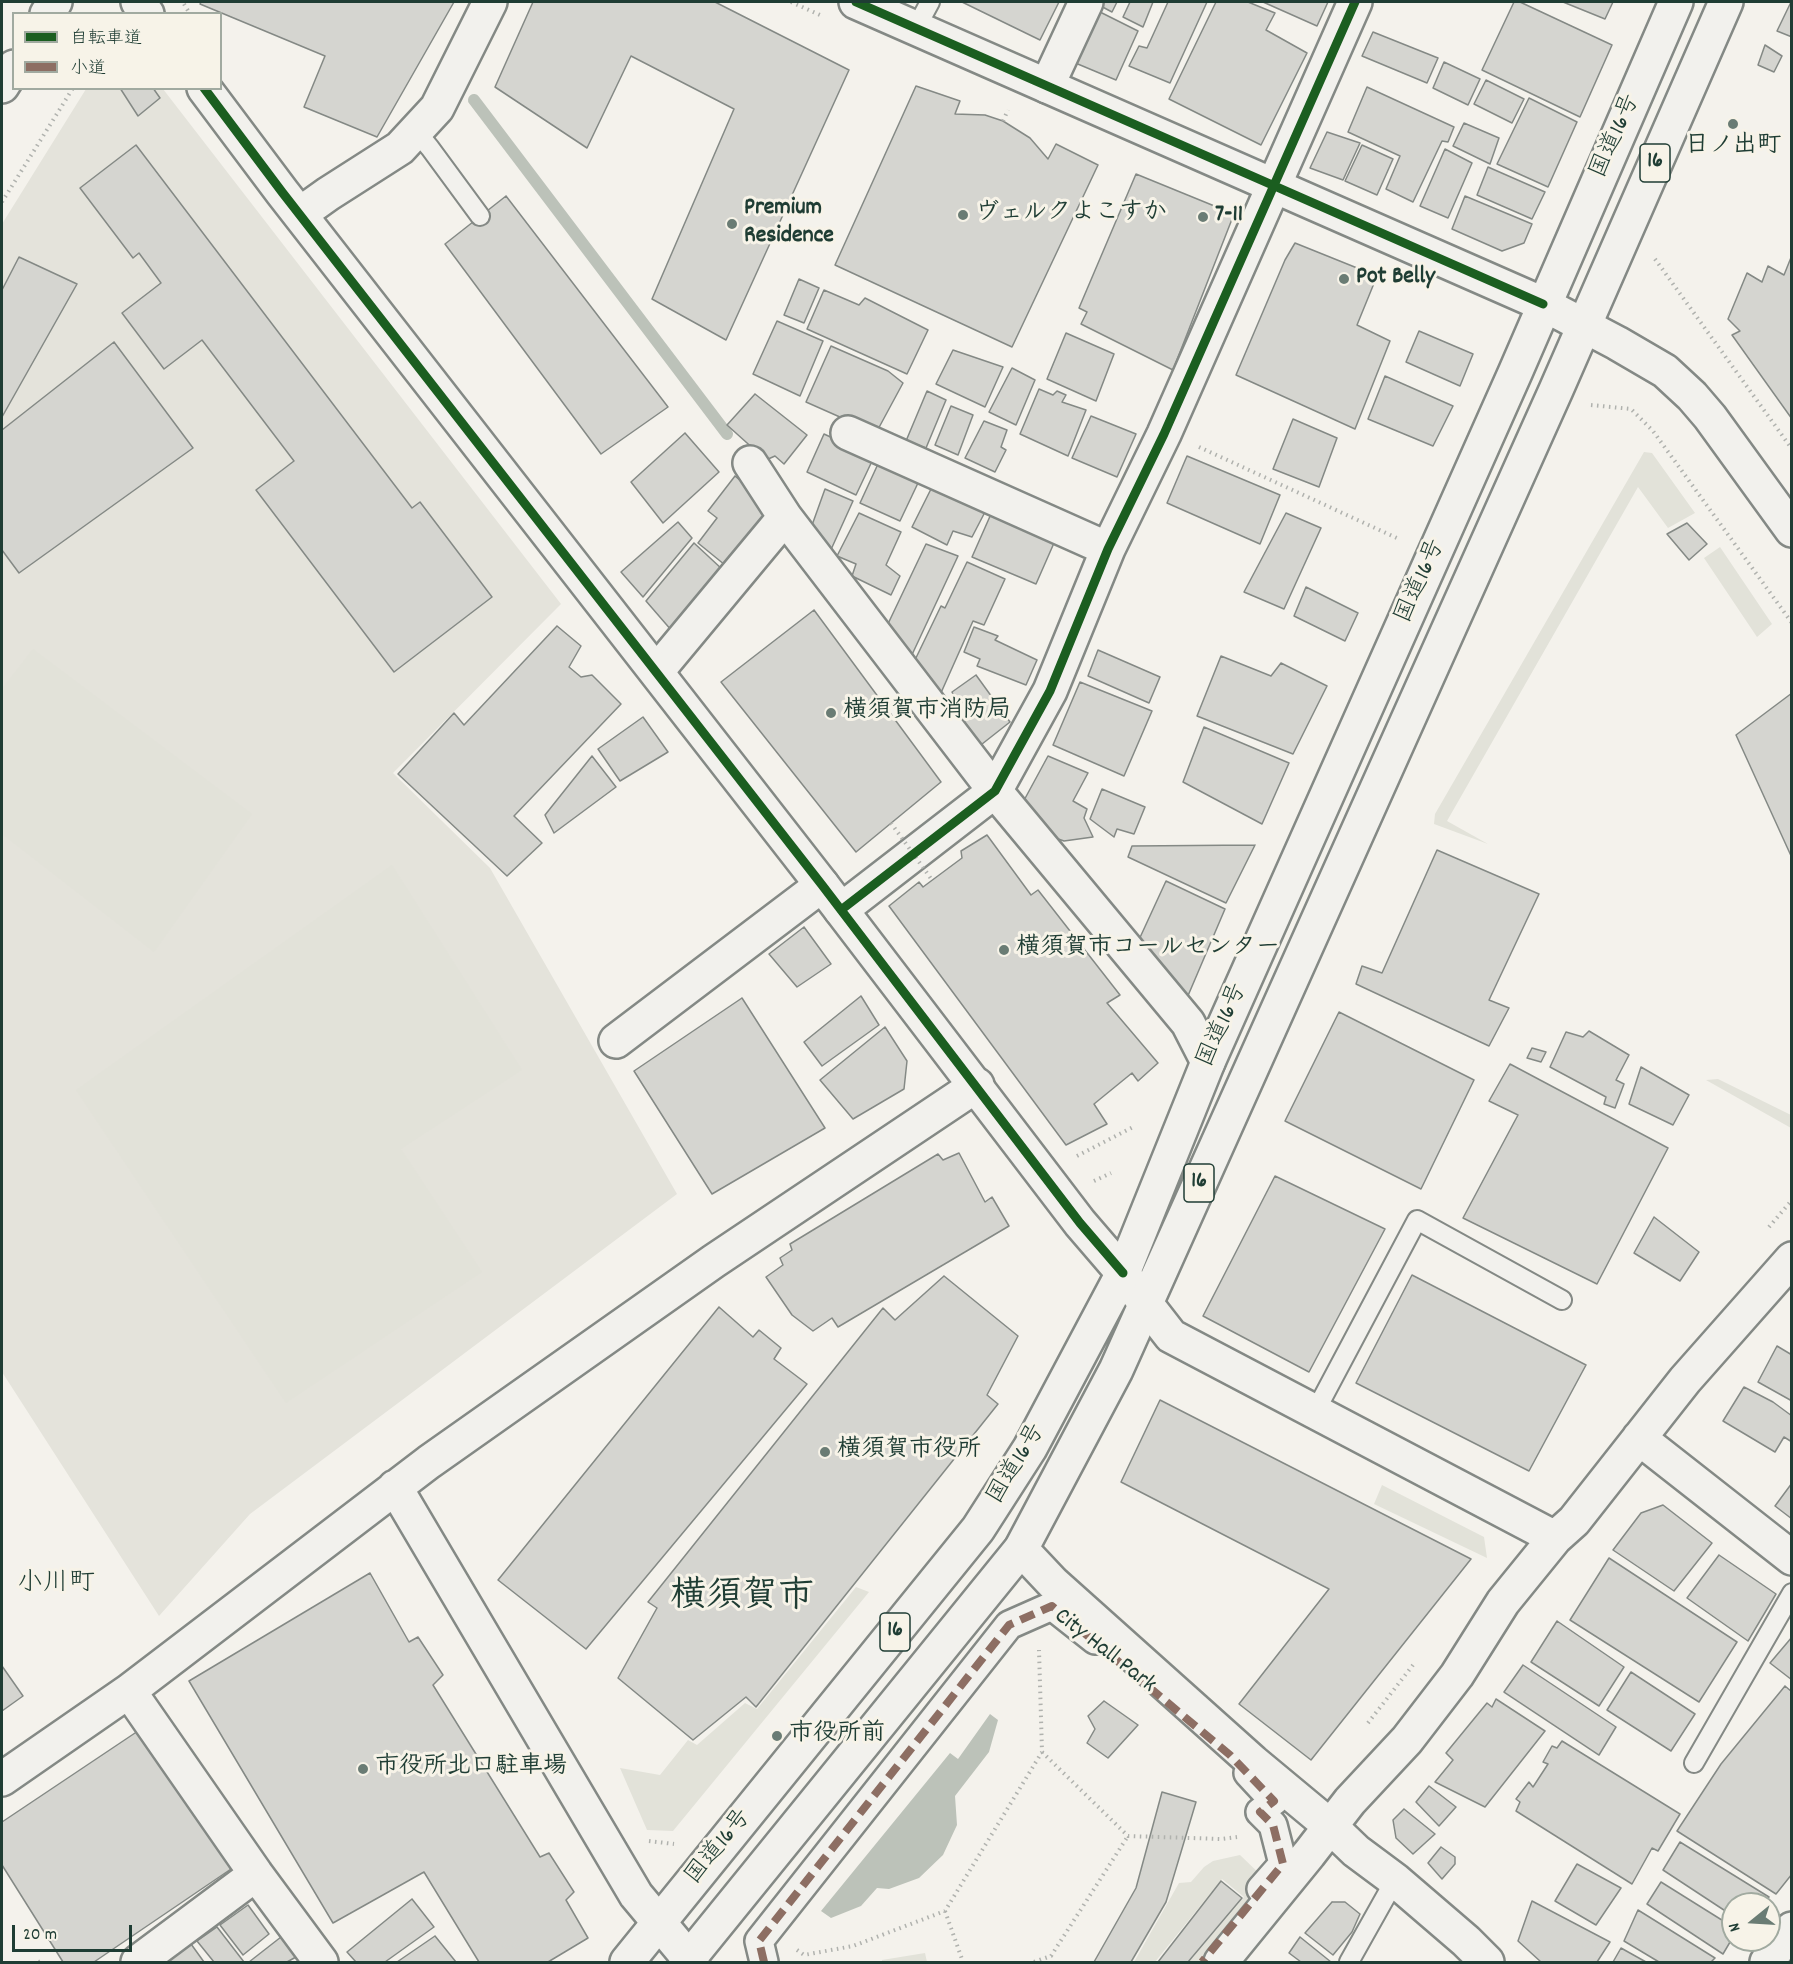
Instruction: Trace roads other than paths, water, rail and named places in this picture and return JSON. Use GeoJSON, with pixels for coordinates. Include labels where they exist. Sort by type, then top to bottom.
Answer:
{"type":"FeatureCollection","features":[{"type":"Feature","properties":{"kind":"main road"},"geometry":{"type":"LineString","coordinates":[[300,214],[400,148],[437,108],[490,2]]}},
{"type":"Feature","properties":{"kind":"main road"},"geometry":{"type":"LineString","coordinates":[[856,2],[923,15],[1047,86],[1543,304],[1617,342],[1665,371],[1692,396],[1710,417],[1791,530]]}},
{"type":"Feature","properties":{"kind":"main road"},"geometry":{"type":"LineString","coordinates":[[1047,86],[1086,2]]}},
{"type":"Feature","properties":{"kind":"main road"},"geometry":{"type":"LineString","coordinates":[[615,1041],[995,790],[1050,691],[1108,549],[1164,434],[1272,185],[1355,2]]}},
{"type":"Feature","properties":{"kind":"main road","name":"国道16号"},"geometry":{"type":"LineString","coordinates":[[627,1962],[978,1529],[1030,1448],[1122,1273],[1208,1062],[1510,384],[1676,2]]}},
{"type":"Feature","properties":{"kind":"main road","name":"国道16号"},"geometry":{"type":"LineString","coordinates":[[689,1961],[1021,1549],[1116,1370],[1584,326],[1726,2]]}},
{"type":"Feature","properties":{"kind":"main road"},"geometry":{"type":"LineString","coordinates":[[2,86],[12,70]]}},
{"type":"Feature","properties":{"kind":"main road"},"geometry":{"type":"LineString","coordinates":[[206,90],[832,897],[1080,1223],[1146,1302],[1171,1336],[1555,1538]]}},
{"type":"Feature","properties":{"kind":"main road"},"geometry":{"type":"LineString","coordinates":[[848,433],[1108,549]]}},
{"type":"Feature","properties":{"kind":"main road"},"geometry":{"type":"LineString","coordinates":[[750,463],[784,517],[995,790],[1188,1023],[1208,1062]]}},
{"type":"Feature","properties":{"kind":"main road"},"geometry":{"type":"LineString","coordinates":[[657,671],[784,517]]}},
{"type":"Feature","properties":{"kind":"main road"},"geometry":{"type":"LineString","coordinates":[[2,1779],[129,1690],[395,1487],[714,1261],[977,1085]]}},
{"type":"Feature","properties":{"kind":"main road"},"geometry":{"type":"LineString","coordinates":[[1221,1962],[1330,1826],[1421,1721],[1457,1675],[1503,1602],[1555,1538],[1574,1521],[1685,1380],[1786,1268],[1791,1259]]}},
{"type":"Feature","properties":{"kind":"main road"},"geometry":{"type":"LineString","coordinates":[[1639,1438],[1791,1558]]}},
{"type":"Feature","properties":{"kind":"main road"},"geometry":{"type":"LineString","coordinates":[[395,1487],[636,1895],[689,1961]]}},
{"type":"Feature","properties":{"kind":"main road"},"geometry":{"type":"LineString","coordinates":[[1021,1549],[1070,1599],[1253,1762],[1330,1826],[1356,1851],[1395,1880],[1487,1962]]}},
{"type":"Feature","properties":{"kind":"main road"},"geometry":{"type":"LineString","coordinates":[[129,1690],[256,1874],[321,1962]]}},
{"type":"Feature","properties":{"kind":"main road"},"geometry":{"type":"LineString","coordinates":[[138,1962],[256,1874]]}},
{"type":"Feature","properties":{"kind":"main road"},"geometry":{"type":"LineString","coordinates":[[1767,1962],[1791,1929]]}},
{"type":"Feature","properties":{"kind":"street","name":"City Hall Park"},"geometry":{"type":"LineString","coordinates":[[764,1962],[759,1941],[1010,1625],[1052,1606],[1230,1755],[1274,1801],[1260,1812],[1273,1825],[1283,1863],[1202,1962]]}},
{"type":"Feature","properties":{"kind":"lane"},"geometry":{"type":"LineString","coordinates":[[416,131],[480,216]]}},
{"type":"Feature","properties":{"kind":"lane"},"geometry":{"type":"LineString","coordinates":[[1316,1412],[1417,1220],[1562,1300]]}},
{"type":"Feature","properties":{"kind":"lane"},"geometry":{"type":"LineString","coordinates":[[1694,1763],[1791,1593]]}},
{"type":"Feature","properties":{"kind":"lane"},"geometry":{"type":"LineString","coordinates":[[1349,1962],[1395,1880]]}},
{"type":"Feature","properties":{"kind":"waterway"},"geometry":{"type":"LineString","coordinates":[[474,100],[727,434]]}},
{"type":"Feature","properties":{"kind":"place","name":"日ノ出町"},"geometry":{"type":"Point","coordinates":[1733,124]}},
{"type":"Feature","properties":{"kind":"place","name":"ヴェルクよこすか"},"geometry":{"type":"Point","coordinates":[963,215]}},
{"type":"Feature","properties":{"kind":"place","name":"7-11"},"geometry":{"type":"Point","coordinates":[1203,217]}},
{"type":"Feature","properties":{"kind":"place","name":"Premium Residence"},"geometry":{"type":"Point","coordinates":[732,224]}},
{"type":"Feature","properties":{"kind":"place","name":"Pot Belly"},"geometry":{"type":"Point","coordinates":[1344,279]}},
{"type":"Feature","properties":{"kind":"place","name":"横須賀市消防局"},"geometry":{"type":"Point","coordinates":[831,713]}},
{"type":"Feature","properties":{"kind":"place","name":"横須賀市コールセンター"},"geometry":{"type":"Point","coordinates":[1004,950]}},
{"type":"Feature","properties":{"kind":"place","name":"横須賀市役所"},"geometry":{"type":"Point","coordinates":[825,1452]}},
{"type":"Feature","properties":{"kind":"place","name":"市役所前"},"geometry":{"type":"Point","coordinates":[777,1736]}},
{"type":"Feature","properties":{"kind":"place","name":"市役所北口駐車場"},"geometry":{"type":"Point","coordinates":[363,1769]}},
{"type":"Feature","properties":{"kind":"district","name":"小川町"},"geometry":{"type":"Point","coordinates":[56,1585]}},
{"type":"Feature","properties":{"kind":"district","name":"横須賀市"},"geometry":{"type":"Point","coordinates":[742,1600]}}]}
